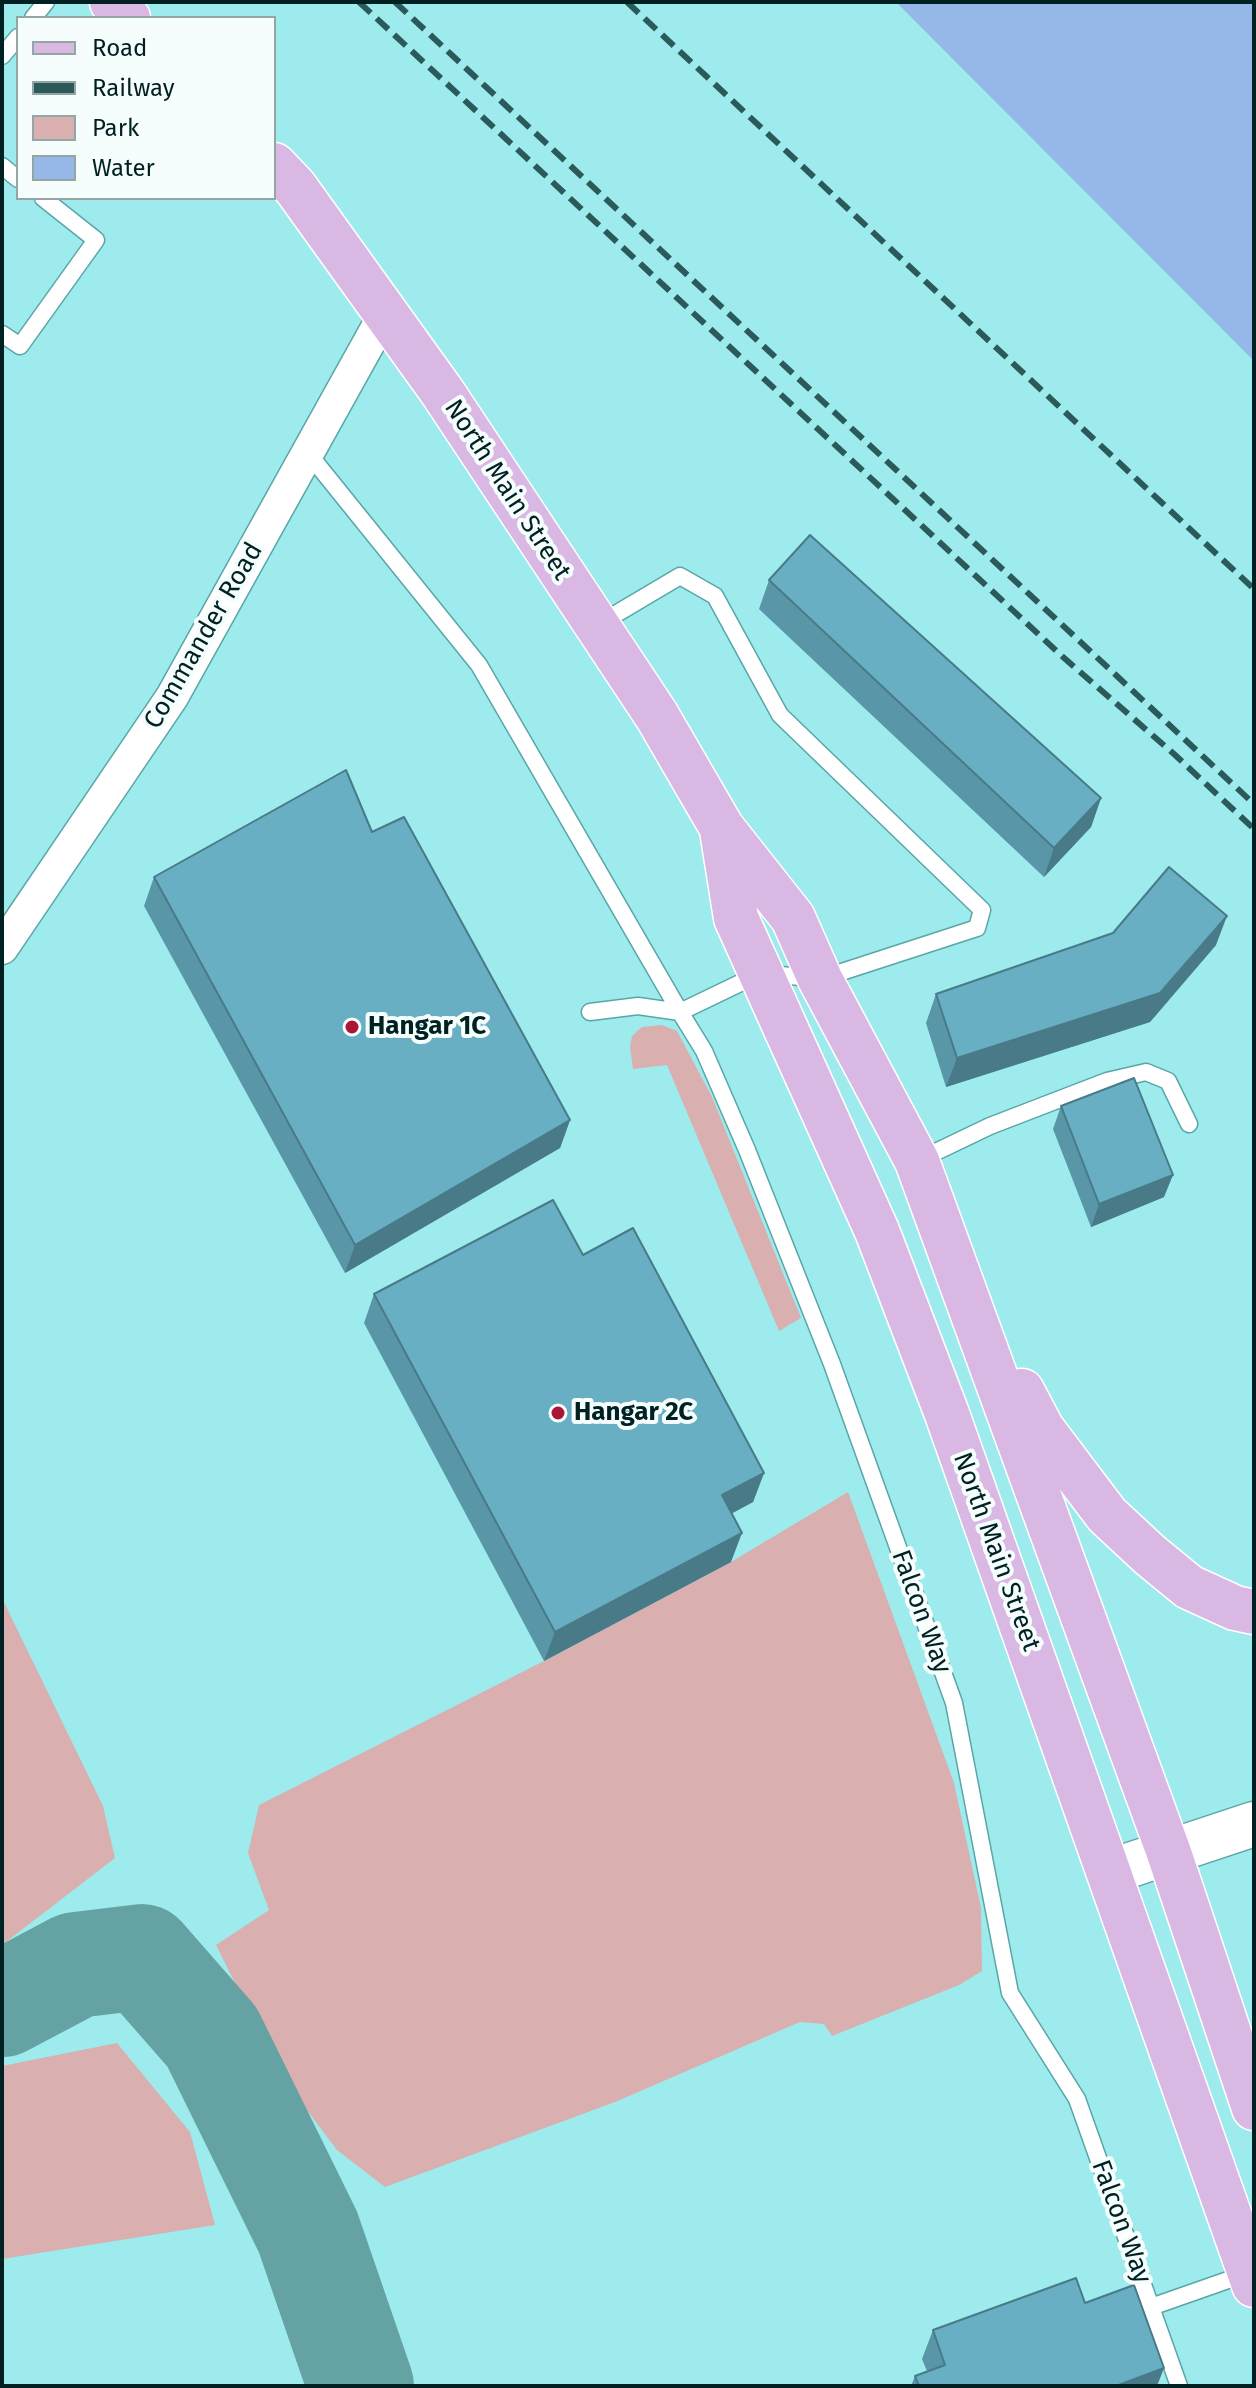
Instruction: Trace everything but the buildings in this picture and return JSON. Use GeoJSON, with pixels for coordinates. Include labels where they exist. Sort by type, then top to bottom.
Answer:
{"type":"FeatureCollection","features":[{"type":"Feature","properties":{"kind":"main road","name":"North Main Street"},"geometry":{"type":"LineString","coordinates":[[276,167],[295,187],[443,393],[657,716],[722,828],[793,918],[820,979],[917,1161],[1169,1853],[1254,2108]]}},
{"type":"Feature","properties":{"kind":"main road","name":"North Main Street"},"geometry":{"type":"LineString","coordinates":[[722,828],[736,918],[877,1231],[947,1414],[1252,2279]]}},
{"type":"Feature","properties":{"kind":"main road"},"geometry":{"type":"LineString","coordinates":[[917,1161],[997,1340],[1042,1429],[1107,1515],[1150,1555],[1189,1587],[1235,1608],[1254,1612]]}},
{"type":"Feature","properties":{"kind":"main road"},"geometry":{"type":"LineString","coordinates":[[1109,1872],[1254,1824]]}},
{"type":"Feature","properties":{"kind":"street","name":"Commander Road"},"geometry":{"type":"LineString","coordinates":[[2,948],[172,697],[386,312]]}},
{"type":"Feature","properties":{"kind":"lane"},"geometry":{"type":"LineString","coordinates":[[2,56],[16,39]]}},
{"type":"Feature","properties":{"kind":"lane"},"geometry":{"type":"LineString","coordinates":[[2,334],[20,346],[96,240],[46,200]]}},
{"type":"Feature","properties":{"kind":"lane","name":"Falcon Way"},"geometry":{"type":"LineString","coordinates":[[308,453],[479,665],[704,1051],[832,1364],[954,1703],[1010,1993],[1077,2099],[1179,2386]]}},
{"type":"Feature","properties":{"kind":"lane"},"geometry":{"type":"LineString","coordinates":[[590,1012],[638,1006],[680,1012],[761,973],[820,979],[977,928],[982,910],[780,715],[715,596],[680,576],[597,625]]}},
{"type":"Feature","properties":{"kind":"lane"},"geometry":{"type":"LineString","coordinates":[[917,1161],[990,1126],[1093,1086],[1146,1072],[1168,1081],[1189,1124]]}},
{"type":"Feature","properties":{"kind":"lane","name":"Falcon Way"},"geometry":{"type":"LineString","coordinates":[[1151,2307],[1252,2279]]}},
{"type":"Feature","properties":{"kind":"green space"},"geometry":{"type":"Polygon","coordinates":[[[662,1025],[677,1031],[712,1097],[801,1318],[779,1331],[667,1065],[633,1069],[632,1036],[642,1027],[662,1025]]]}},
{"type":"Feature","properties":{"kind":"green space"},"geometry":{"type":"Polygon","coordinates":[[[848,1492],[954,1783],[981,1908],[982,1971],[959,1985],[832,2036],[824,2024],[800,2022],[615,2102],[385,2187],[337,2150],[282,2077],[216,1945],[269,1910],[248,1853],[259,1805],[544,1661],[731,1562],[848,1492]]]}},
{"type":"Feature","properties":{"kind":"green space"},"geometry":{"type":"Polygon","coordinates":[[[2,1598],[103,1806],[115,1858],[2,1945],[2,1598]]]}},
{"type":"Feature","properties":{"kind":"green space"},"geometry":{"type":"Polygon","coordinates":[[[117,2043],[190,2132],[215,2225],[2,2259],[2,2066],[117,2043]]]}},
{"type":"Feature","properties":{"kind":"water"},"geometry":{"type":"Polygon","coordinates":[[[896,2],[1254,2],[1254,361],[896,2]]]}},
{"type":"Feature","properties":{"kind":"taxiway"},"geometry":{"type":"LineString","coordinates":[[2,2004],[76,1965],[142,1957],[212,2037],[308,2232],[361,2386]]}},
{"type":"Feature","properties":{"kind":"railway"},"geometry":{"type":"LineString","coordinates":[[359,2],[1063,657],[1254,829]]}},
{"type":"Feature","properties":{"kind":"railway"},"geometry":{"type":"LineString","coordinates":[[395,2],[1254,804]]}},
{"type":"Feature","properties":{"kind":"railway"},"geometry":{"type":"LineString","coordinates":[[627,2],[1254,589]]}},
{"type":"Feature","properties":{"kind":"place","name":"Hangar 1C"},"geometry":{"type":"Point","coordinates":[352,1027]}},
{"type":"Feature","properties":{"kind":"place","name":"Hangar 2C"},"geometry":{"type":"Point","coordinates":[558,1413]}}]}
